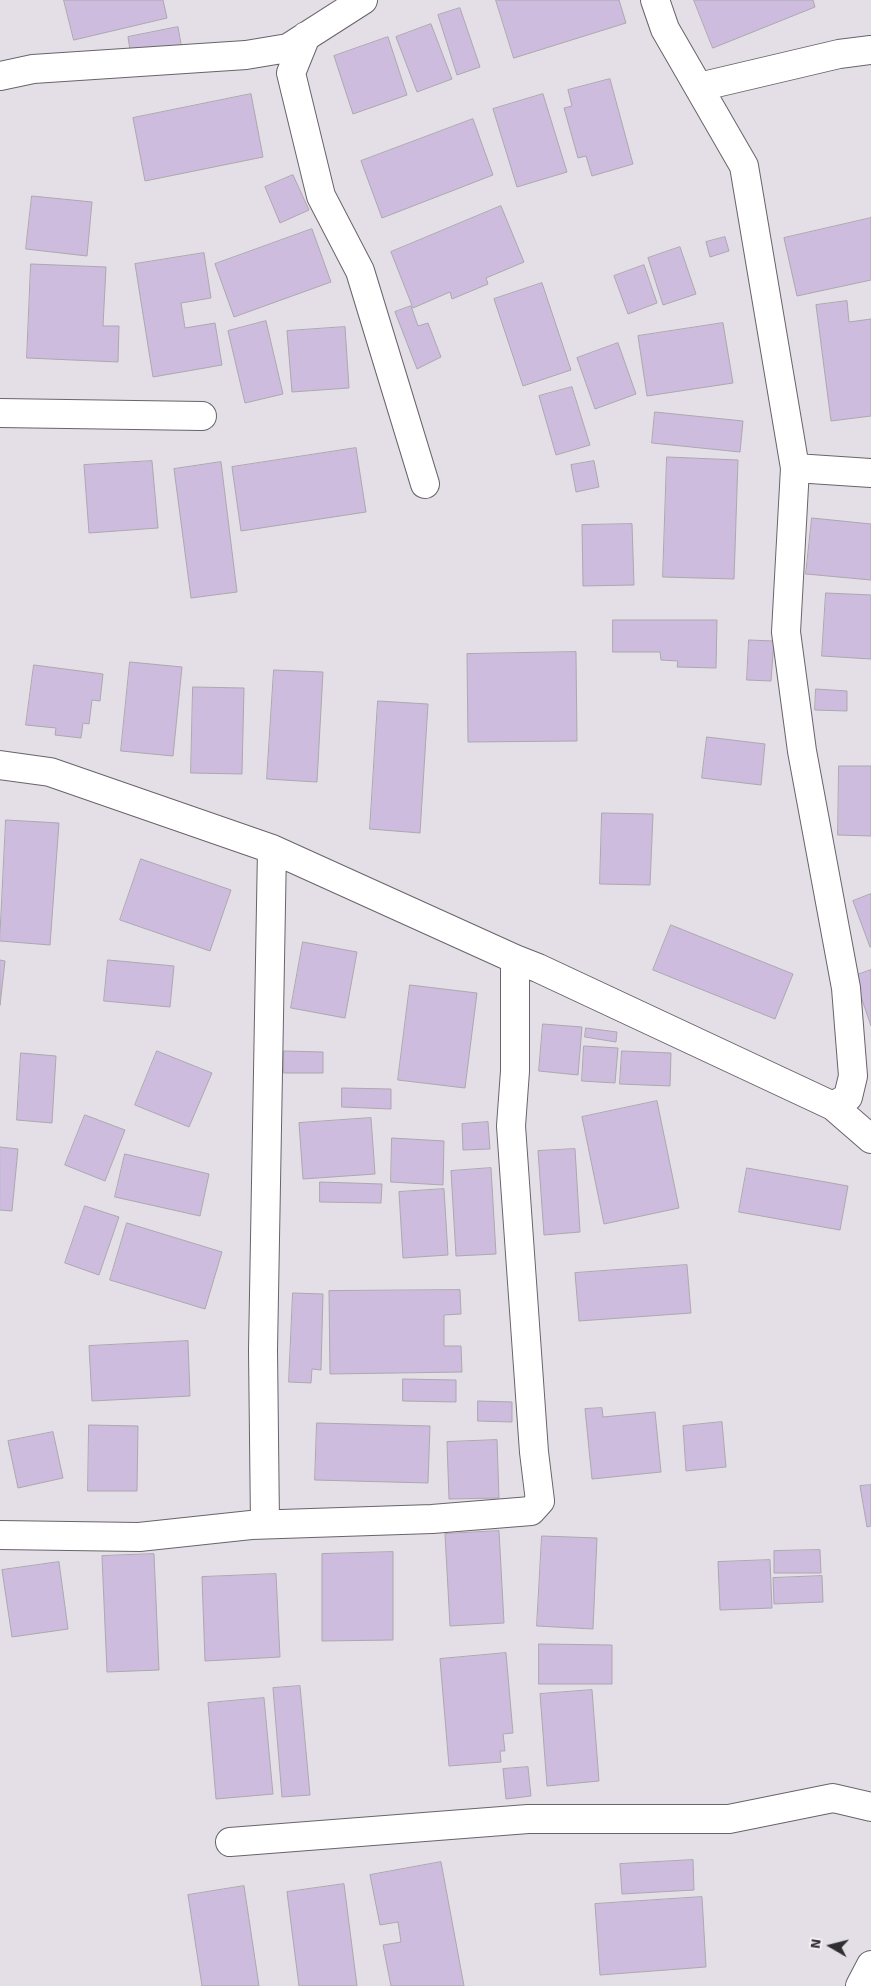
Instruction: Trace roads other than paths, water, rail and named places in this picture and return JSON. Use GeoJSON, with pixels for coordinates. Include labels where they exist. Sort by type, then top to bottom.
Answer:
{"type":"FeatureCollection","features":[{"type":"Feature","properties":{"kind":"street"},"geometry":{"type":"LineString","coordinates":[[0,76],[32,69],[255,54],[288,48],[362,0]]}},
{"type":"Feature","properties":{"kind":"street"},"geometry":{"type":"LineString","coordinates":[[655,0],[665,29],[744,166],[794,468],[786,632],[802,751],[846,988],[853,1076],[848,1097],[834,1106]]}},
{"type":"Feature","properties":{"kind":"street"},"geometry":{"type":"LineString","coordinates":[[306,36],[291,72],[321,196],[360,271],[425,484]]}},
{"type":"Feature","properties":{"kind":"street"},"geometry":{"type":"LineString","coordinates":[[699,87],[839,54],[871,50]]}},
{"type":"Feature","properties":{"kind":"street"},"geometry":{"type":"LineString","coordinates":[[255,54],[291,72]]}},
{"type":"Feature","properties":{"kind":"street"},"geometry":{"type":"LineString","coordinates":[[0,413],[202,416]]}},
{"type":"Feature","properties":{"kind":"street"},"geometry":{"type":"LineString","coordinates":[[794,468],[871,473]]}},
{"type":"Feature","properties":{"kind":"street"},"geometry":{"type":"LineString","coordinates":[[0,765],[50,772],[272,850],[515,960],[538,968],[834,1106],[871,1139]]}},
{"type":"Feature","properties":{"kind":"street"},"geometry":{"type":"LineString","coordinates":[[265,1524],[263,1350],[272,850]]}},
{"type":"Feature","properties":{"kind":"street"},"geometry":{"type":"LineString","coordinates":[[0,1535],[139,1537],[265,1524],[432,1519],[531,1512],[540,1501],[534,1452],[511,1126],[515,1071],[515,960]]}},
{"type":"Feature","properties":{"kind":"street"},"geometry":{"type":"LineString","coordinates":[[230,1842],[528,1819],[729,1819],[833,1798],[871,1807]]}},
{"type":"Feature","properties":{"kind":"street"},"geometry":{"type":"LineString","coordinates":[[860,1986],[871,1964]]}}]}
